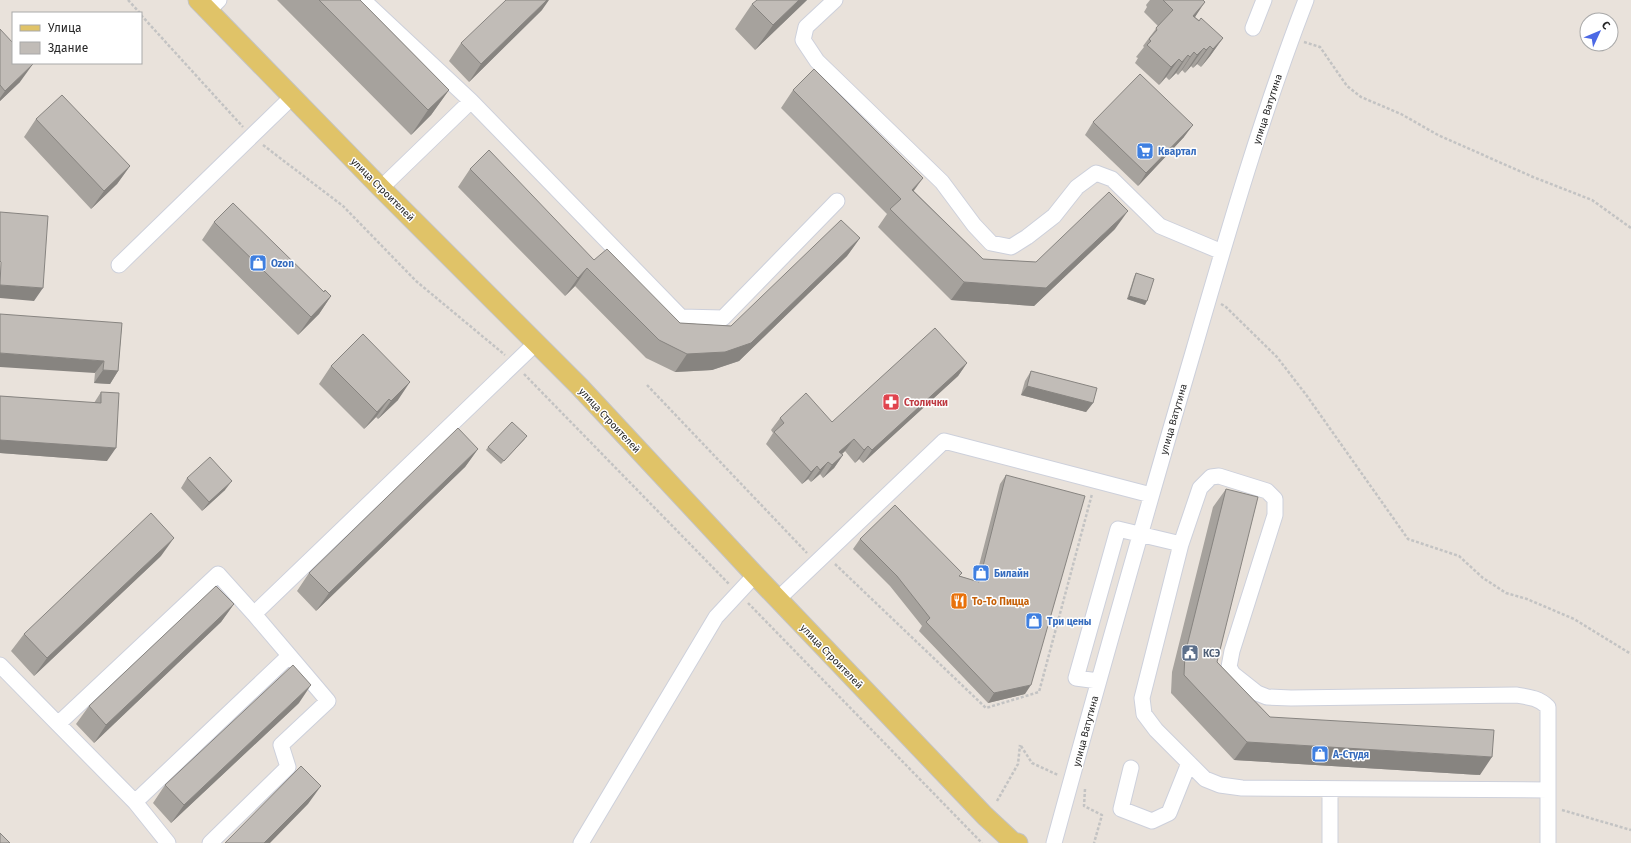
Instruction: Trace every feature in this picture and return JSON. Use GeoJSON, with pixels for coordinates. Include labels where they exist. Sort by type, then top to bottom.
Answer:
{"type":"FeatureCollection","features":[{"type":"Feature","properties":{"kind":"main road","name":"улица Строителей"},"geometry":{"type":"LineString","coordinates":[[209,4],[292,97],[580,386],[755,575],[985,816],[1014,842],[1018,843]]}},
{"type":"Feature","properties":{"kind":"street"},"geometry":{"type":"LineString","coordinates":[[363,0],[471,101],[680,317],[723,318],[837,201]]}},
{"type":"Feature","properties":{"kind":"street"},"geometry":{"type":"LineString","coordinates":[[835,0],[806,27],[803,40],[817,61],[942,182],[974,225],[991,243],[1011,247],[1027,237],[1054,216],[1077,187],[1096,174],[1112,179],[1160,226],[1222,252]]}},
{"type":"Feature","properties":{"kind":"street"},"geometry":{"type":"LineString","coordinates":[[1253,28],[1264,0]]}},
{"type":"Feature","properties":{"kind":"street","name":"улица Ватутина"},"geometry":{"type":"LineString","coordinates":[[1054,843],[1098,681],[1222,252],[1291,39],[1306,0]]}},
{"type":"Feature","properties":{"kind":"street"},"geometry":{"type":"LineString","coordinates":[[119,265],[292,97]]}},
{"type":"Feature","properties":{"kind":"street"},"geometry":{"type":"LineString","coordinates":[[381,188],[471,101]]}},
{"type":"Feature","properties":{"kind":"street"},"geometry":{"type":"LineString","coordinates":[[254,614],[536,343]]}},
{"type":"Feature","properties":{"kind":"street"},"geometry":{"type":"LineString","coordinates":[[778,599],[818,559],[944,441],[1151,495]]}},
{"type":"Feature","properties":{"kind":"street"},"geometry":{"type":"LineString","coordinates":[[1548,790],[1242,788],[1220,785],[1205,779],[1156,730],[1144,714],[1142,698],[1181,544],[1200,488],[1211,477],[1219,476],[1267,491],[1276,500],[1275,515],[1232,651],[1229,666],[1233,674],[1257,693],[1267,697],[1516,695],[1534,698],[1548,707],[1548,790],[1548,843]]}},
{"type":"Feature","properties":{"kind":"street"},"geometry":{"type":"LineString","coordinates":[[1098,681],[1076,678],[1118,529],[1181,544]]}},
{"type":"Feature","properties":{"kind":"street"},"geometry":{"type":"LineString","coordinates":[[58,724],[218,574],[328,701],[281,746],[288,767],[210,843]]}},
{"type":"Feature","properties":{"kind":"street"},"geometry":{"type":"LineString","coordinates":[[581,843],[716,617],[755,575]]}},
{"type":"Feature","properties":{"kind":"street"},"geometry":{"type":"LineString","coordinates":[[135,802],[289,656]]}},
{"type":"Feature","properties":{"kind":"street"},"geometry":{"type":"LineString","coordinates":[[0,665],[135,802],[168,843]]}},
{"type":"Feature","properties":{"kind":"street"},"geometry":{"type":"LineString","coordinates":[[1131,768],[1121,809],[1152,821],[1170,813],[1189,763]]}},
{"type":"Feature","properties":{"kind":"street"},"geometry":{"type":"LineString","coordinates":[[1330,789],[1330,843]]}},
{"type":"Feature","properties":{"kind":"path"},"geometry":{"type":"LineString","coordinates":[[128,0],[138,12]]}},
{"type":"Feature","properties":{"kind":"path"},"geometry":{"type":"LineString","coordinates":[[142,16],[252,136],[343,206],[416,281],[514,364]]}},
{"type":"Feature","properties":{"kind":"path"},"geometry":{"type":"LineString","coordinates":[[1291,39],[1320,47],[1347,86],[1361,97],[1401,114],[1438,135],[1533,177],[1592,200],[1631,228]]}},
{"type":"Feature","properties":{"kind":"path"},"geometry":{"type":"LineString","coordinates":[[1209,297],[1226,307],[1277,357],[1350,455],[1408,539],[1459,556],[1482,578],[1506,593],[1528,599],[1574,619],[1631,654]]}},
{"type":"Feature","properties":{"kind":"path"},"geometry":{"type":"LineString","coordinates":[[647,385],[808,554],[818,559],[834,562],[986,708],[1039,692],[1096,480]]}},
{"type":"Feature","properties":{"kind":"path"},"geometry":{"type":"LineString","coordinates":[[997,801],[1018,764],[1020,745],[1032,763],[1058,775]]}},
{"type":"Feature","properties":{"kind":"path"},"geometry":{"type":"LineString","coordinates":[[1086,782],[1084,806],[1102,815],[1094,843]]}},
{"type":"Feature","properties":{"kind":"path"},"geometry":{"type":"LineString","coordinates":[[1548,805],[1631,830]]}},
{"type":"Feature","properties":{"kind":"building"},"geometry":{"type":"Polygon","coordinates":[[[319,0],[360,0],[449,90],[428,110],[319,0]]]}},
{"type":"Feature","properties":{"kind":"building"},"geometry":{"type":"Polygon","coordinates":[[[506,0],[547,0],[481,64],[461,43],[506,0]]]}},
{"type":"Feature","properties":{"kind":"building"},"geometry":{"type":"Polygon","coordinates":[[[757,0],[799,0],[773,25],[752,4],[757,0]]]}},
{"type":"Feature","properties":{"kind":"building"},"geometry":{"type":"Polygon","coordinates":[[[1163,0],[1203,0],[1205,2],[1193,16],[1199,21],[1201,18],[1223,38],[1213,49],[1210,46],[1206,50],[1204,48],[1197,55],[1194,52],[1190,57],[1188,55],[1182,62],[1179,59],[1171,67],[1147,45],[1151,41],[1149,39],[1157,30],[1156,28],[1173,10],[1163,0]]]}},
{"type":"Feature","properties":{"kind":"building"},"geometry":{"type":"Polygon","coordinates":[[[0,29],[12,42],[12,64],[33,64],[5,91],[0,85],[0,29]]]}},
{"type":"Feature","properties":{"kind":"building"},"geometry":{"type":"Polygon","coordinates":[[[814,69],[923,178],[912,190],[983,259],[1036,262],[1109,192],[1128,211],[1046,288],[964,282],[890,209],[901,199],[793,90],[814,69]]]}},
{"type":"Feature","properties":{"kind":"building"},"geometry":{"type":"Polygon","coordinates":[[[1140,74],[1193,125],[1146,173],[1093,122],[1140,74]]]}},
{"type":"Feature","properties":{"kind":"building"},"geometry":{"type":"Polygon","coordinates":[[[62,95],[130,166],[104,191],[36,119],[62,95]]]}},
{"type":"Feature","properties":{"kind":"building"},"geometry":{"type":"Polygon","coordinates":[[[489,150],[594,260],[607,249],[680,323],[731,326],[841,220],[860,238],[751,343],[725,352],[687,354],[659,340],[587,268],[578,278],[470,169],[489,150]]]}},
{"type":"Feature","properties":{"kind":"building"},"geometry":{"type":"Polygon","coordinates":[[[233,203],[324,292],[325,290],[331,296],[311,317],[214,222],[233,203]]]}},
{"type":"Feature","properties":{"kind":"building"},"geometry":{"type":"Polygon","coordinates":[[[0,212],[48,216],[43,288],[0,285],[0,212]]]}},
{"type":"Feature","properties":{"kind":"building"},"geometry":{"type":"Polygon","coordinates":[[[1136,273],[1154,279],[1147,301],[1129,296],[1136,273]]]}},
{"type":"Feature","properties":{"kind":"building"},"geometry":{"type":"Polygon","coordinates":[[[0,314],[122,323],[118,371],[103,370],[104,361],[0,353],[0,314]]]}},
{"type":"Feature","properties":{"kind":"building"},"geometry":{"type":"Polygon","coordinates":[[[935,328],[967,363],[872,450],[868,446],[864,450],[854,439],[839,452],[843,455],[832,465],[828,462],[820,470],[817,466],[811,472],[774,432],[784,423],[780,418],[806,393],[832,422],[935,328]]]}},
{"type":"Feature","properties":{"kind":"building"},"geometry":{"type":"Polygon","coordinates":[[[363,334],[410,382],[391,401],[389,399],[377,412],[331,366],[363,334]]]}},
{"type":"Feature","properties":{"kind":"building"},"geometry":{"type":"Polygon","coordinates":[[[1031,371],[1097,388],[1093,403],[1027,386],[1031,371]]]}},
{"type":"Feature","properties":{"kind":"building"},"geometry":{"type":"Polygon","coordinates":[[[101,392],[119,393],[116,448],[0,440],[0,396],[101,403],[101,392]]]}},
{"type":"Feature","properties":{"kind":"building"},"geometry":{"type":"Polygon","coordinates":[[[512,422],[527,436],[504,461],[488,447],[512,422]]]}},
{"type":"Feature","properties":{"kind":"building"},"geometry":{"type":"Polygon","coordinates":[[[458,428],[478,449],[329,593],[309,573],[458,428]]]}},
{"type":"Feature","properties":{"kind":"building"},"geometry":{"type":"Polygon","coordinates":[[[210,457],[232,481],[209,502],[187,478],[210,457]]]}},
{"type":"Feature","properties":{"kind":"building"},"geometry":{"type":"Polygon","coordinates":[[[1006,475],[1085,496],[1031,685],[994,693],[926,622],[930,618],[897,576],[860,539],[895,505],[962,573],[959,576],[979,582],[1006,475]]]}},
{"type":"Feature","properties":{"kind":"building"},"geometry":{"type":"Polygon","coordinates":[[[1226,489],[1258,497],[1217,662],[1270,717],[1494,730],[1492,757],[1247,742],[1184,675],[1185,654],[1226,489]]]}},
{"type":"Feature","properties":{"kind":"building"},"geometry":{"type":"Polygon","coordinates":[[[151,513],[174,538],[47,658],[24,634],[151,513]]]}},
{"type":"Feature","properties":{"kind":"building"},"geometry":{"type":"Polygon","coordinates":[[[216,586],[234,604],[106,725],[89,706],[216,586]]]}},
{"type":"Feature","properties":{"kind":"building"},"geometry":{"type":"Polygon","coordinates":[[[293,665],[311,685],[184,805],[165,785],[293,665]]]}},
{"type":"Feature","properties":{"kind":"building"},"geometry":{"type":"Polygon","coordinates":[[[301,766],[321,786],[264,843],[225,843],[301,766]]]}},
{"type":"Feature","properties":{"kind":"building"},"geometry":{"type":"Polygon","coordinates":[[[0,833],[10,843],[0,843],[0,833]]]}},
{"type":"Feature","properties":{"kind":"place","name":"Квартал"},"geometry":{"type":"Point","coordinates":[1145,151]}},
{"type":"Feature","properties":{"kind":"place","name":"Ozon"},"geometry":{"type":"Point","coordinates":[258,263]}},
{"type":"Feature","properties":{"kind":"place","name":"Столички"},"geometry":{"type":"Point","coordinates":[891,402]}},
{"type":"Feature","properties":{"kind":"place","name":"Билайн"},"geometry":{"type":"Point","coordinates":[981,573]}},
{"type":"Feature","properties":{"kind":"place","name":"То-То Пицца"},"geometry":{"type":"Point","coordinates":[959,601]}},
{"type":"Feature","properties":{"kind":"place","name":"Три цены"},"geometry":{"type":"Point","coordinates":[1034,621]}},
{"type":"Feature","properties":{"kind":"place","name":"КСЭ"},"geometry":{"type":"Point","coordinates":[1190,653]}},
{"type":"Feature","properties":{"kind":"place","name":"А-Студя"},"geometry":{"type":"Point","coordinates":[1320,754]}}]}
